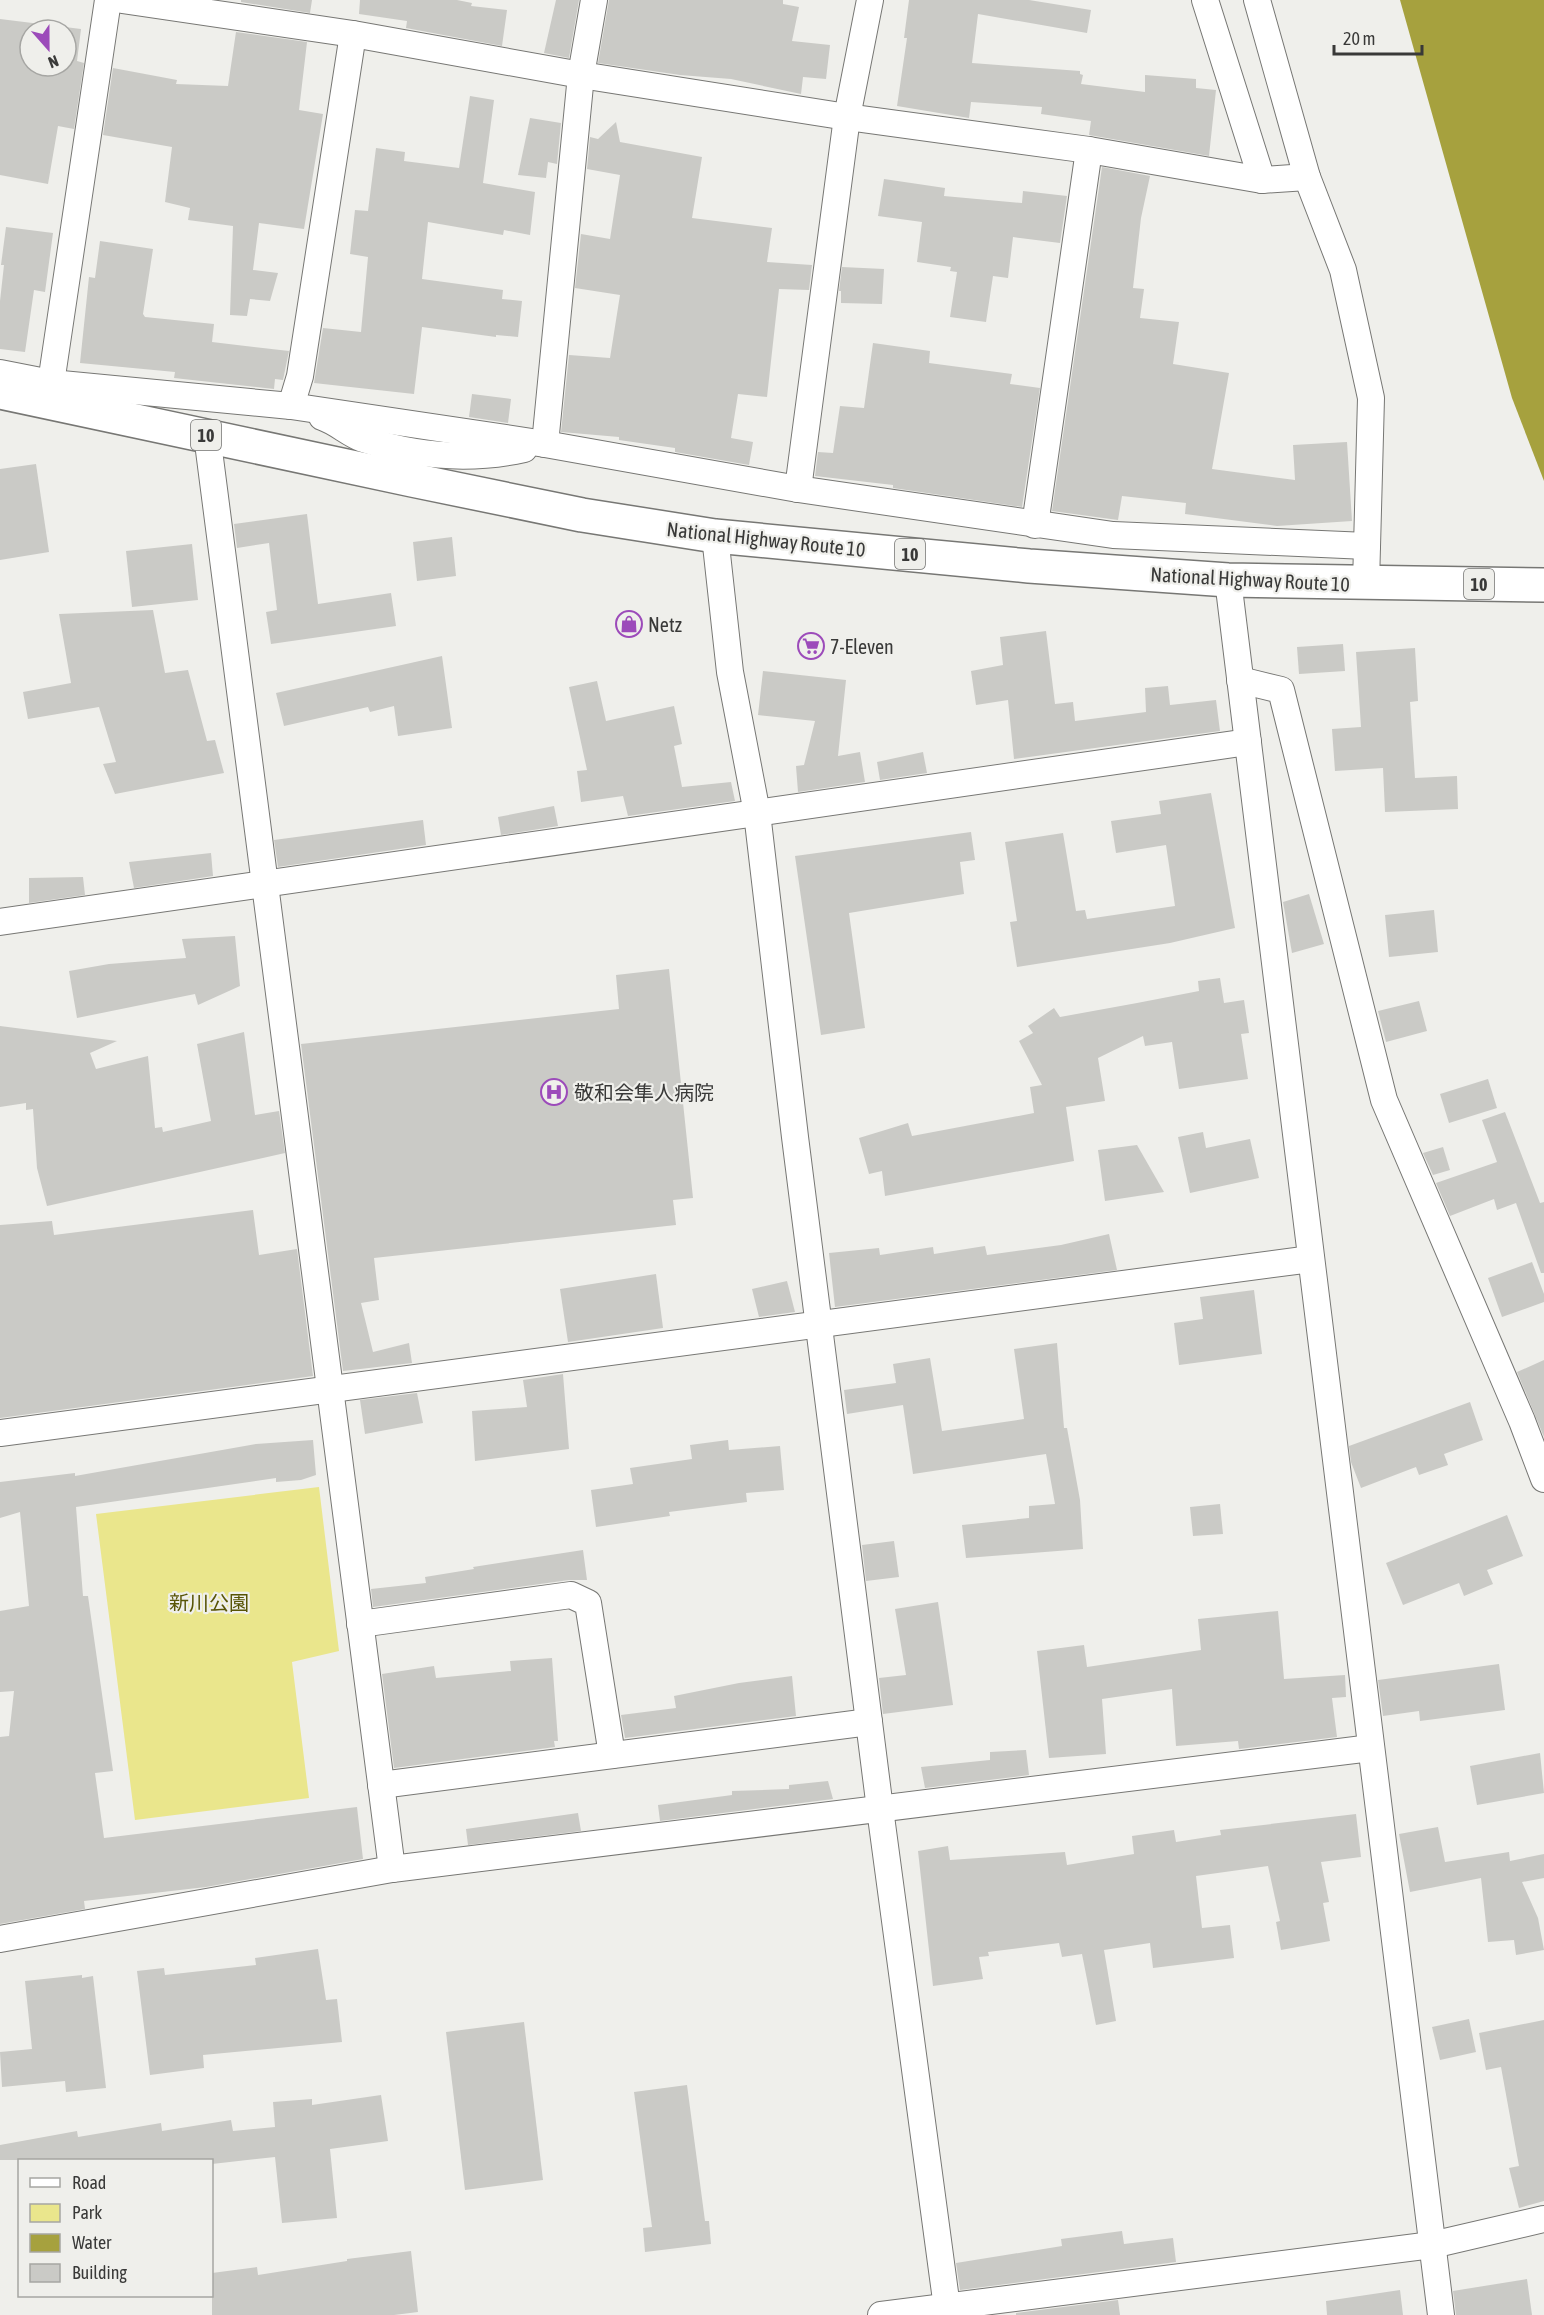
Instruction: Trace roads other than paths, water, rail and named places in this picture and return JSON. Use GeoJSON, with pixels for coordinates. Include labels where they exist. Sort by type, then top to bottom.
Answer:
{"type":"FeatureCollection","features":[{"type":"Feature","properties":{"kind":"highway","name":"National Highway Route 10"},"geometry":{"type":"LineString","coordinates":[[0,392],[207,435],[416,467],[582,515],[715,536],[1029,566],[1228,580],[1366,584],[1544,585]]}},
{"type":"Feature","properties":{"kind":"street"},"geometry":{"type":"LineString","coordinates":[[51,383],[108,0]]}},
{"type":"Feature","properties":{"kind":"street"},"geometry":{"type":"LineString","coordinates":[[122,0],[354,34],[581,75],[847,117],[1089,150],[1262,180],[1307,177]]}},
{"type":"Feature","properties":{"kind":"street"},"geometry":{"type":"LineString","coordinates":[[545,444],[581,75],[594,0]]}},
{"type":"Feature","properties":{"kind":"street"},"geometry":{"type":"LineString","coordinates":[[798,489],[847,117],[870,0]]}},
{"type":"Feature","properties":{"kind":"street"},"geometry":{"type":"LineString","coordinates":[[1205,0],[1262,180]]}},
{"type":"Feature","properties":{"kind":"street"},"geometry":{"type":"LineString","coordinates":[[1257,0],[1307,177],[1343,270],[1371,398],[1366,584]]}},
{"type":"Feature","properties":{"kind":"street"},"geometry":{"type":"LineString","coordinates":[[291,406],[300,376],[354,34]]}},
{"type":"Feature","properties":{"kind":"street"},"geometry":{"type":"LineString","coordinates":[[1035,525],[1089,150]]}},
{"type":"Feature","properties":{"kind":"street"},"geometry":{"type":"LineString","coordinates":[[0,373],[51,383],[291,406],[545,444],[798,489],[1113,535],[1367,546]]}},
{"type":"Feature","properties":{"kind":"street"},"geometry":{"type":"LineString","coordinates":[[291,406],[330,420],[416,467],[467,456],[512,452],[545,444]]}},
{"type":"Feature","properties":{"kind":"street"},"geometry":{"type":"LineString","coordinates":[[207,435],[392,1869]]}},
{"type":"Feature","properties":{"kind":"street"},"geometry":{"type":"LineString","coordinates":[[715,536],[730,672],[757,813],[880,1809],[947,2311]]}},
{"type":"Feature","properties":{"kind":"street"},"geometry":{"type":"LineString","coordinates":[[1228,580],[1441,2315]]}},
{"type":"Feature","properties":{"kind":"street"},"geometry":{"type":"LineString","coordinates":[[1240,680],[1281,690],[1384,1100],[1522,1420],[1544,1479]]}},
{"type":"Feature","properties":{"kind":"street"},"geometry":{"type":"LineString","coordinates":[[0,922],[1248,742]]}},
{"type":"Feature","properties":{"kind":"street"},"geometry":{"type":"LineString","coordinates":[[0,1433],[1311,1259]]}},
{"type":"Feature","properties":{"kind":"street"},"geometry":{"type":"LineString","coordinates":[[360,1624],[571,1595],[588,1603],[612,1755]]}},
{"type":"Feature","properties":{"kind":"street"},"geometry":{"type":"LineString","coordinates":[[381,1785],[869,1722]]}},
{"type":"Feature","properties":{"kind":"street"},"geometry":{"type":"LineString","coordinates":[[0,1939],[392,1869],[1371,1748]]}},
{"type":"Feature","properties":{"kind":"street"},"geometry":{"type":"LineString","coordinates":[[881,2315],[947,2311],[1432,2245],[1544,2218]]}},
{"type":"Feature","properties":{"kind":"water"},"geometry":{"type":"Polygon","coordinates":[[[1400,0],[1544,0],[1544,481],[1512,398],[1400,0]]]}},
{"type":"Feature","properties":{"kind":"place","name":"Netz"},"geometry":{"type":"Point","coordinates":[629,624]}},
{"type":"Feature","properties":{"kind":"place","name":"7-Eleven"},"geometry":{"type":"Point","coordinates":[811,646]}},
{"type":"Feature","properties":{"kind":"place","name":"敬和会隼人病院"},"geometry":{"type":"Point","coordinates":[554,1092]}},
{"type":"Feature","properties":{"kind":"park label","name":"新川公園"},"geometry":{"type":"Point","coordinates":[209,1602]}}]}
